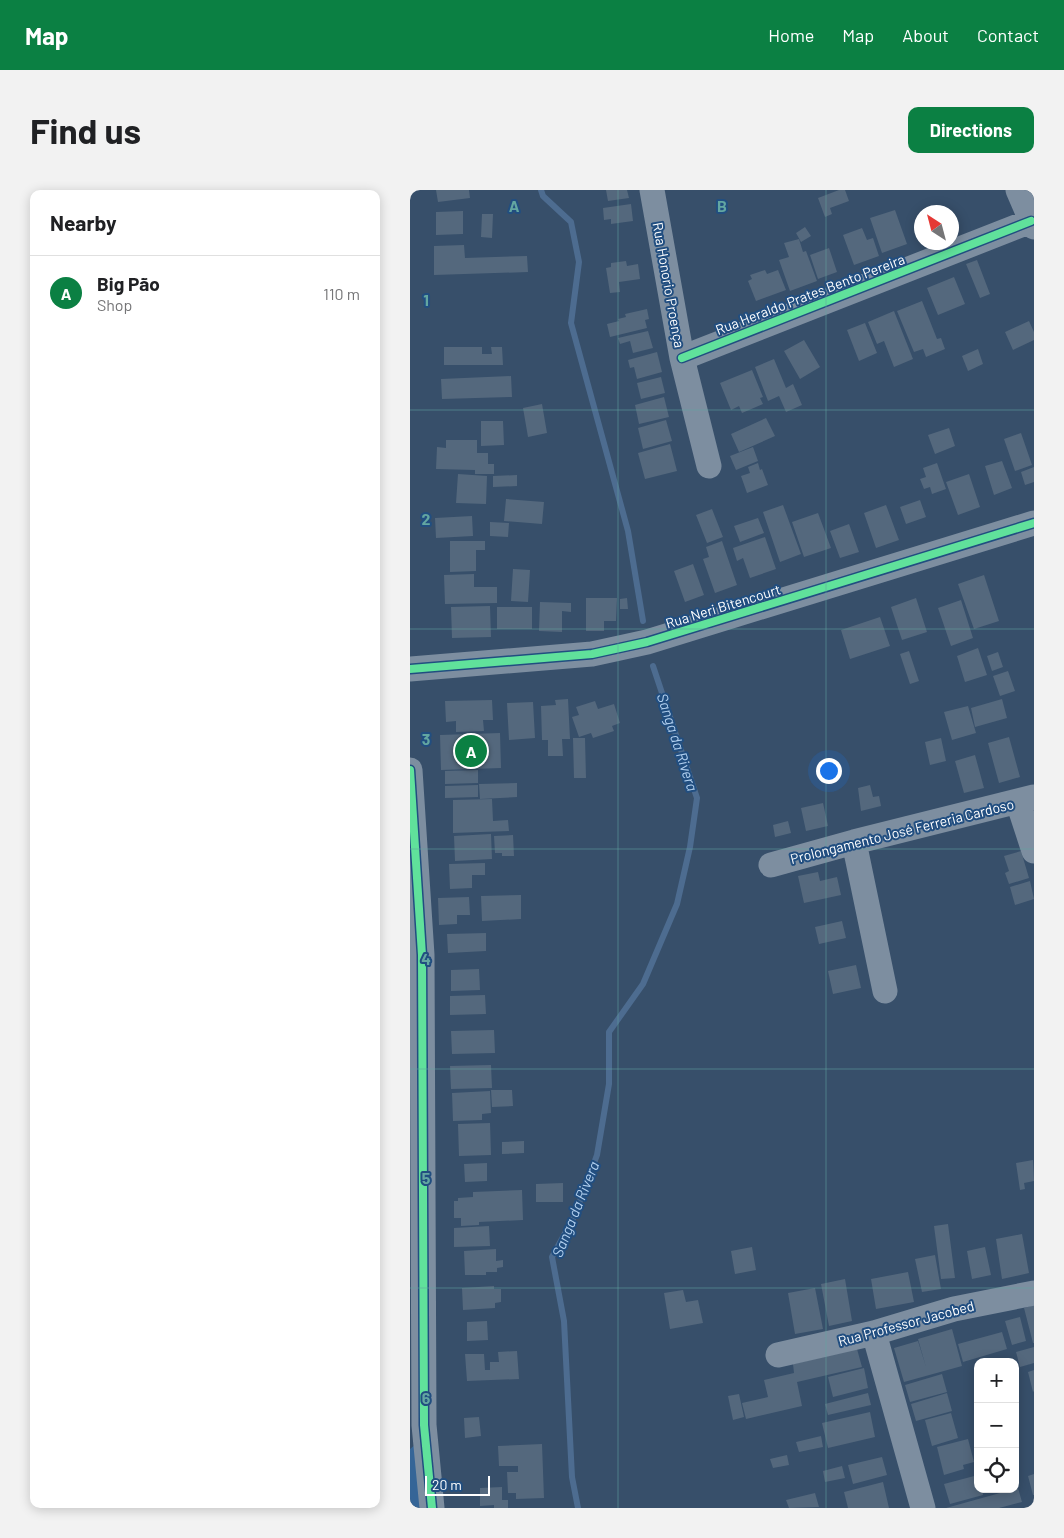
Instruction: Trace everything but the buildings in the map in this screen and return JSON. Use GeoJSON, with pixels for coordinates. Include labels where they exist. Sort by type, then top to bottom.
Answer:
{"type":"FeatureCollection","features":[{"type":"Feature","properties":{"kind":"street","name":"Rua Honorio Proença"},"geometry":{"type":"LineString","coordinates":[[652,190],[682,358],[709,466]]}},
{"type":"Feature","properties":{"kind":"street"},"geometry":{"type":"LineString","coordinates":[[1018,190],[1032,224]]}},
{"type":"Feature","properties":{"kind":"street","name":"Rua Heraldo Prates Bento Pereira"},"geometry":{"type":"LineString","coordinates":[[682,358],[1032,224]]}},
{"type":"Feature","properties":{"kind":"street","name":"Rua Neri Bitencourt"},"geometry":{"type":"LineString","coordinates":[[410,669],[592,654],[648,642],[1034,523]]}},
{"type":"Feature","properties":{"kind":"street"},"geometry":{"type":"LineString","coordinates":[[410,770],[416,948],[417,1431],[432,1508]]}},
{"type":"Feature","properties":{"kind":"street"},"geometry":{"type":"LineString","coordinates":[[1026,800],[1034,851]]}},
{"type":"Feature","properties":{"kind":"street","name":"Prolongamento José Ferreria Cardoso"},"geometry":{"type":"LineString","coordinates":[[770,865],[854,842],[1026,800]]}},
{"type":"Feature","properties":{"kind":"street"},"geometry":{"type":"LineString","coordinates":[[854,842],[885,991]]}},
{"type":"Feature","properties":{"kind":"street","name":"Rua Professor Jacobed"},"geometry":{"type":"LineString","coordinates":[[778,1355],[874,1333],[954,1309],[1034,1293]]}},
{"type":"Feature","properties":{"kind":"street"},"geometry":{"type":"LineString","coordinates":[[874,1333],[923,1508]]}},
{"type":"Feature","properties":{"kind":"shaded area"},"geometry":{"type":"Polygon","coordinates":[[[416,1444],[422,1508],[410,1508],[410,1449],[416,1444]]]}},
{"type":"Feature","properties":{"kind":"waterway","name":"Sanga da Rivera"},"geometry":{"type":"LineString","coordinates":[[541,190],[543,196],[571,222],[579,262],[571,323],[628,531],[643,621]]}},
{"type":"Feature","properties":{"kind":"waterway","name":"Sanga da Rivera"},"geometry":{"type":"LineString","coordinates":[[578,1508],[572,1477],[564,1321],[552,1257],[574,1217],[597,1155],[609,1084],[609,1032],[643,984],[677,904],[690,847],[697,798],[653,666]]}},
{"type":"Feature","properties":{"kind":"cycle path"},"geometry":{"type":"LineString","coordinates":[[682,358],[1031,221]]}},
{"type":"Feature","properties":{"kind":"cycle path"},"geometry":{"type":"LineString","coordinates":[[410,669],[592,654],[647,642],[1034,523]]}},
{"type":"Feature","properties":{"kind":"cycle path"},"geometry":{"type":"LineString","coordinates":[[410,770],[422,955],[424,1425],[432,1508]]}},
{"type":"Feature","properties":{"kind":"place","name":"Big Pão"},"geometry":{"type":"Point","coordinates":[471,751]}}]}
